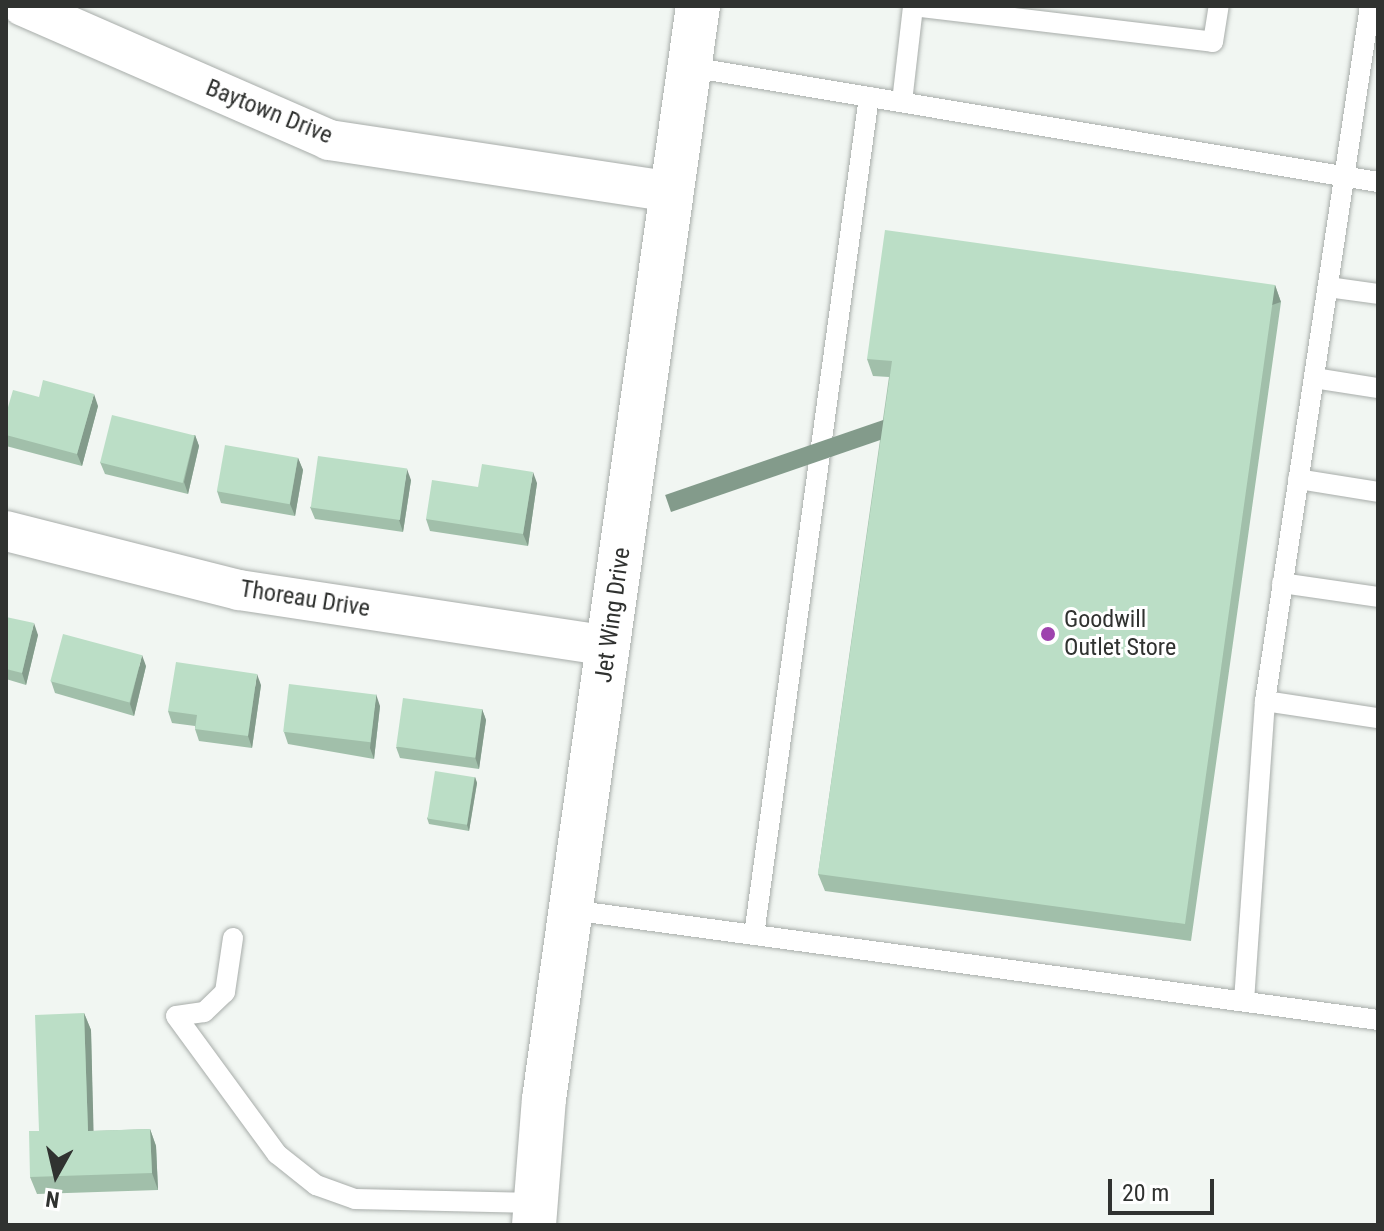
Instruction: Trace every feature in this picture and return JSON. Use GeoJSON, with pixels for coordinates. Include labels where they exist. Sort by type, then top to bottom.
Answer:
{"type":"FeatureCollection","features":[{"type":"Feature","properties":{"kind":"main road","name":"Jet Wing Drive"},"geometry":{"type":"LineString","coordinates":[[535,1214],[571,910],[698,6]]}},
{"type":"Feature","properties":{"kind":"street","name":"Baytown Drive"},"geometry":{"type":"LineString","coordinates":[[23,6],[329,140],[672,192]]}},
{"type":"Feature","properties":{"kind":"street","name":"Thoreau Drive"},"geometry":{"type":"LineString","coordinates":[[6,531],[239,590],[608,646]]}},
{"type":"Feature","properties":{"kind":"lane"},"geometry":{"type":"LineString","coordinates":[[902,102],[913,6],[1213,42],[1219,6]]}},
{"type":"Feature","properties":{"kind":"lane"},"geometry":{"type":"LineString","coordinates":[[1244,1001],[1265,701],[1370,6]]}},
{"type":"Feature","properties":{"kind":"lane"},"geometry":{"type":"LineString","coordinates":[[690,67],[1378,182]]}},
{"type":"Feature","properties":{"kind":"lane"},"geometry":{"type":"LineString","coordinates":[[754,935],[869,97]]}},
{"type":"Feature","properties":{"kind":"lane"},"geometry":{"type":"LineString","coordinates":[[1328,287],[1378,294]]}},
{"type":"Feature","properties":{"kind":"lane"},"geometry":{"type":"LineString","coordinates":[[1314,378],[1378,388]]}},
{"type":"Feature","properties":{"kind":"lane"},"geometry":{"type":"LineString","coordinates":[[1298,479],[1378,492]]}},
{"type":"Feature","properties":{"kind":"lane"},"geometry":{"type":"LineString","coordinates":[[1282,583],[1378,597]]}},
{"type":"Feature","properties":{"kind":"lane"},"geometry":{"type":"LineString","coordinates":[[1265,701],[1378,718]]}},
{"type":"Feature","properties":{"kind":"lane"},"geometry":{"type":"LineString","coordinates":[[571,910],[1378,1020]]}},
{"type":"Feature","properties":{"kind":"lane"},"geometry":{"type":"LineString","coordinates":[[233,938],[225,992],[204,1012],[176,1016],[277,1154],[316,1185],[403,1204],[535,1214]]}},
{"type":"Feature","properties":{"kind":"building","name":"Goodwill Outlet Store"},"geometry":{"type":"Polygon","coordinates":[[[885,230],[1275,285],[1185,924],[818,874],[892,361],[867,359],[885,230]]]}},
{"type":"Feature","properties":{"kind":"building"},"geometry":{"type":"Polygon","coordinates":[[[43,380],[94,394],[77,454],[6,435],[6,414],[13,390],[39,397],[43,380]]]}},
{"type":"Feature","properties":{"kind":"building"},"geometry":{"type":"Polygon","coordinates":[[[112,415],[194,436],[183,483],[100,463],[112,415]]]}},
{"type":"Feature","properties":{"kind":"building"},"geometry":{"type":"Polygon","coordinates":[[[225,445],[298,458],[290,504],[217,491],[225,445]]]}},
{"type":"Feature","properties":{"kind":"building"},"geometry":{"type":"Polygon","coordinates":[[[318,456],[407,469],[400,520],[311,507],[318,456]]]}},
{"type":"Feature","properties":{"kind":"building"},"geometry":{"type":"Polygon","coordinates":[[[482,464],[533,472],[523,534],[426,519],[432,480],[478,487],[482,464]]]}},
{"type":"Feature","properties":{"kind":"building"},"geometry":{"type":"Polygon","coordinates":[[[6,617],[34,623],[22,673],[6,669],[6,617]]]}},
{"type":"Feature","properties":{"kind":"building"},"geometry":{"type":"Polygon","coordinates":[[[63,634],[142,655],[130,703],[50,681],[63,634]]]}},
{"type":"Feature","properties":{"kind":"building"},"geometry":{"type":"Polygon","coordinates":[[[176,662],[257,674],[248,736],[195,729],[197,715],[168,711],[176,662]]]}},
{"type":"Feature","properties":{"kind":"building"},"geometry":{"type":"Polygon","coordinates":[[[289,684],[376,695],[370,742],[283,732],[289,684]]]}},
{"type":"Feature","properties":{"kind":"building"},"geometry":{"type":"Polygon","coordinates":[[[403,698],[482,709],[475,758],[396,747],[403,698]]]}},
{"type":"Feature","properties":{"kind":"building"},"geometry":{"type":"Polygon","coordinates":[[[435,771],[475,777],[467,825],[427,818],[435,771]]]}},
{"type":"Feature","properties":{"kind":"building"},"geometry":{"type":"Polygon","coordinates":[[[84,1013],[88,1131],[150,1129],[152,1173],[30,1177],[29,1131],[39,1131],[35,1015],[84,1013]]]}},
{"type":"Feature","properties":{"kind":"place","name":"Goodwill Outlet Store"},"geometry":{"type":"Point","coordinates":[1048,634]}}]}
